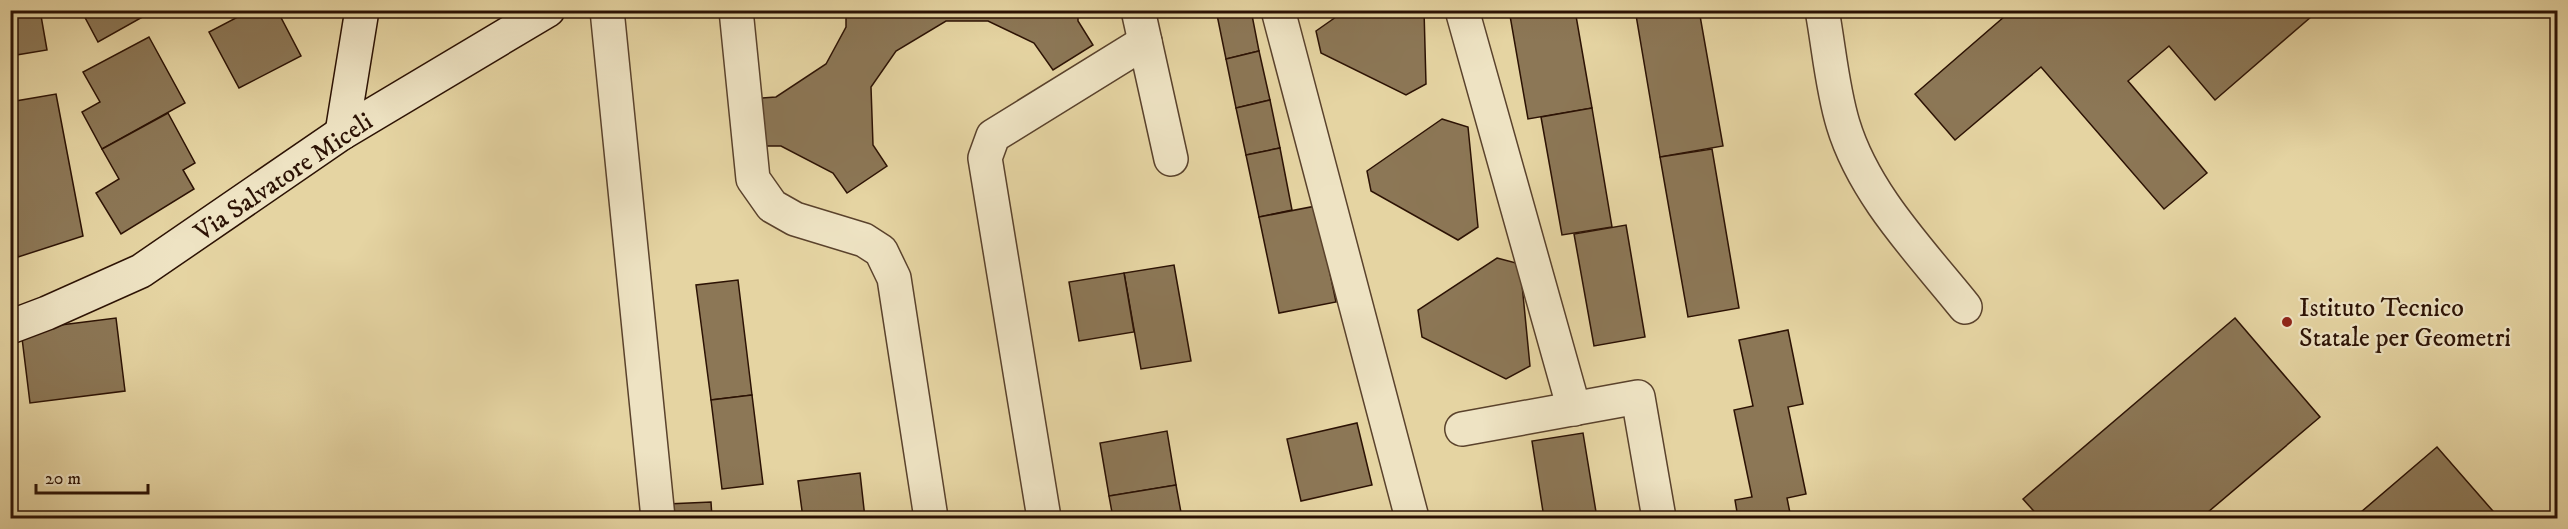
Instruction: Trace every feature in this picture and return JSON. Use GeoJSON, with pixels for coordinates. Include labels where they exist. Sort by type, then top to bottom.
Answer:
{"type":"FeatureCollection","features":[{"type":"Feature","properties":{"kind":"street"},"geometry":{"type":"LineString","coordinates":[[342,133],[362,10]]}},
{"type":"Feature","properties":{"kind":"street","name":"Via Salvatore Miceli"},"geometry":{"type":"LineString","coordinates":[[10,327],[47,314],[141,271],[342,133],[548,10]]}},
{"type":"Feature","properties":{"kind":"street"},"geometry":{"type":"LineString","coordinates":[[607,10],[658,519]]}},
{"type":"Feature","properties":{"kind":"street"},"geometry":{"type":"LineString","coordinates":[[736,10],[753,179],[772,206],[795,219],[864,240],[881,251],[894,278],[931,519]]}},
{"type":"Feature","properties":{"kind":"street"},"geometry":{"type":"LineString","coordinates":[[1138,10],[1171,159]]}},
{"type":"Feature","properties":{"kind":"street"},"geometry":{"type":"LineString","coordinates":[[1278,10],[1412,519]]}},
{"type":"Feature","properties":{"kind":"street"},"geometry":{"type":"LineString","coordinates":[[1462,10],[1574,409]]}},
{"type":"Feature","properties":{"kind":"street"},"geometry":{"type":"LineString","coordinates":[[1822,10],[1843,124],[1863,170],[1881,202],[1965,308]]}},
{"type":"Feature","properties":{"kind":"street"},"geometry":{"type":"LineString","coordinates":[[1044,519],[985,158],[993,136],[1145,42]]}},
{"type":"Feature","properties":{"kind":"street"},"geometry":{"type":"LineString","coordinates":[[1462,429],[1638,397],[1659,519]]}},
{"type":"Feature","properties":{"kind":"building"},"geometry":{"type":"Polygon","coordinates":[[[10,10],[40,10],[47,50],[10,56],[10,10]]]}},
{"type":"Feature","properties":{"kind":"building"},"geometry":{"type":"Polygon","coordinates":[[[81,10],[155,10],[98,42],[81,10]]]}},
{"type":"Feature","properties":{"kind":"building"},"geometry":{"type":"Polygon","coordinates":[[[251,10],[277,10],[301,56],[239,88],[209,32],[251,10]]]}},
{"type":"Feature","properties":{"kind":"building"},"geometry":{"type":"Polygon","coordinates":[[[846,10],[1078,10],[1078,21],[1093,45],[1053,70],[1034,43],[988,21],[946,21],[896,51],[871,87],[873,145],[887,166],[847,193],[833,173],[781,146],[756,146],[751,99],[776,97],[826,64],[846,27],[846,10]]]}},
{"type":"Feature","properties":{"kind":"building"},"geometry":{"type":"Polygon","coordinates":[[[1216,10],[1251,10],[1259,51],[1226,59],[1216,10]]]}},
{"type":"Feature","properties":{"kind":"building"},"geometry":{"type":"Polygon","coordinates":[[[1346,10],[1424,10],[1426,84],[1406,95],[1321,53],[1316,31],[1346,10]]]}},
{"type":"Feature","properties":{"kind":"building"},"geometry":{"type":"Polygon","coordinates":[[[1509,10],[1575,10],[1592,108],[1528,119],[1509,10]]]}},
{"type":"Feature","properties":{"kind":"building"},"geometry":{"type":"Polygon","coordinates":[[[1665,10],[1699,10],[1723,146],[1660,157],[1636,15],[1665,10]]]}},
{"type":"Feature","properties":{"kind":"building"},"geometry":{"type":"Polygon","coordinates":[[[2012,10],[2319,10],[2215,100],[2169,46],[2128,81],[2207,173],[2164,209],[2041,67],[1955,140],[1915,94],[2012,10]]]}},
{"type":"Feature","properties":{"kind":"building"},"geometry":{"type":"Polygon","coordinates":[[[149,37],[185,103],[102,149],[82,112],[100,102],[83,72],[149,37]]]}},
{"type":"Feature","properties":{"kind":"building"},"geometry":{"type":"Polygon","coordinates":[[[1259,51],[1270,100],[1236,108],[1226,59],[1259,51]]]}},
{"type":"Feature","properties":{"kind":"building"},"geometry":{"type":"Polygon","coordinates":[[[56,94],[83,236],[18,257],[10,217],[10,102],[56,94]]]}},
{"type":"Feature","properties":{"kind":"building"},"geometry":{"type":"Polygon","coordinates":[[[1270,100],[1280,148],[1246,155],[1236,108],[1270,100]]]}},
{"type":"Feature","properties":{"kind":"building"},"geometry":{"type":"Polygon","coordinates":[[[1592,108],[1612,227],[1562,235],[1541,117],[1592,108]]]}},
{"type":"Feature","properties":{"kind":"building"},"geometry":{"type":"Polygon","coordinates":[[[168,113],[195,163],[183,170],[194,189],[121,234],[96,193],[119,179],[102,149],[168,113]]]}},
{"type":"Feature","properties":{"kind":"building"},"geometry":{"type":"Polygon","coordinates":[[[1442,119],[1468,127],[1478,227],[1458,240],[1371,191],[1367,171],[1442,119]]]}},
{"type":"Feature","properties":{"kind":"building"},"geometry":{"type":"Polygon","coordinates":[[[1280,148],[1292,210],[1259,217],[1246,155],[1280,148]]]}},
{"type":"Feature","properties":{"kind":"building"},"geometry":{"type":"Polygon","coordinates":[[[1712,149],[1739,308],[1688,317],[1660,157],[1712,149]]]}},
{"type":"Feature","properties":{"kind":"building"},"geometry":{"type":"Polygon","coordinates":[[[1316,206],[1336,302],[1279,313],[1259,217],[1316,206]]]}},
{"type":"Feature","properties":{"kind":"building"},"geometry":{"type":"Polygon","coordinates":[[[1626,225],[1645,337],[1594,346],[1574,234],[1626,225]]]}},
{"type":"Feature","properties":{"kind":"building"},"geometry":{"type":"Polygon","coordinates":[[[1497,258],[1520,264],[1530,366],[1506,379],[1422,337],[1418,310],[1497,258]]]}},
{"type":"Feature","properties":{"kind":"building"},"geometry":{"type":"Polygon","coordinates":[[[1174,265],[1191,361],[1141,369],[1124,273],[1174,265]]]}},
{"type":"Feature","properties":{"kind":"building"},"geometry":{"type":"Polygon","coordinates":[[[1124,273],[1134,332],[1079,341],[1069,282],[1124,273]]]}},
{"type":"Feature","properties":{"kind":"building"},"geometry":{"type":"Polygon","coordinates":[[[738,280],[752,395],[711,400],[696,285],[738,280]]]}},
{"type":"Feature","properties":{"kind":"building"},"geometry":{"type":"Polygon","coordinates":[[[116,318],[125,391],[30,403],[21,330],[116,318]]]}},
{"type":"Feature","properties":{"kind":"building"},"geometry":{"type":"Polygon","coordinates":[[[2235,318],[2320,417],[2201,518],[2040,518],[2023,499],[2235,318]]]}},
{"type":"Feature","properties":{"kind":"building"},"geometry":{"type":"Polygon","coordinates":[[[1788,330],[1803,404],[1788,407],[1806,494],[1787,498],[1791,518],[1738,518],[1735,500],[1752,497],[1734,410],[1753,406],[1739,340],[1788,330]]]}},
{"type":"Feature","properties":{"kind":"building"},"geometry":{"type":"Polygon","coordinates":[[[752,395],[763,484],[722,489],[711,400],[752,395]]]}},
{"type":"Feature","properties":{"kind":"building"},"geometry":{"type":"Polygon","coordinates":[[[1357,423],[1372,485],[1301,501],[1287,439],[1357,423]]]}},
{"type":"Feature","properties":{"kind":"building"},"geometry":{"type":"Polygon","coordinates":[[[1167,431],[1176,485],[1109,496],[1100,443],[1167,431]]]}},
{"type":"Feature","properties":{"kind":"building"},"geometry":{"type":"Polygon","coordinates":[[[1583,433],[1597,518],[1544,518],[1532,441],[1583,433]]]}},
{"type":"Feature","properties":{"kind":"building"},"geometry":{"type":"Polygon","coordinates":[[[2437,447],[2499,518],[2354,518],[2437,447]]]}},
{"type":"Feature","properties":{"kind":"building"},"geometry":{"type":"Polygon","coordinates":[[[860,473],[865,518],[803,518],[798,481],[860,473]]]}},
{"type":"Feature","properties":{"kind":"building"},"geometry":{"type":"Polygon","coordinates":[[[1176,485],[1182,518],[1113,518],[1109,496],[1176,485]]]}},
{"type":"Feature","properties":{"kind":"building"},"geometry":{"type":"Polygon","coordinates":[[[711,502],[712,518],[668,518],[667,504],[711,502]]]}},
{"type":"Feature","properties":{"kind":"place","name":"Istituto Tecnico Statale per Geometri"},"geometry":{"type":"Point","coordinates":[2287,322]}}]}
